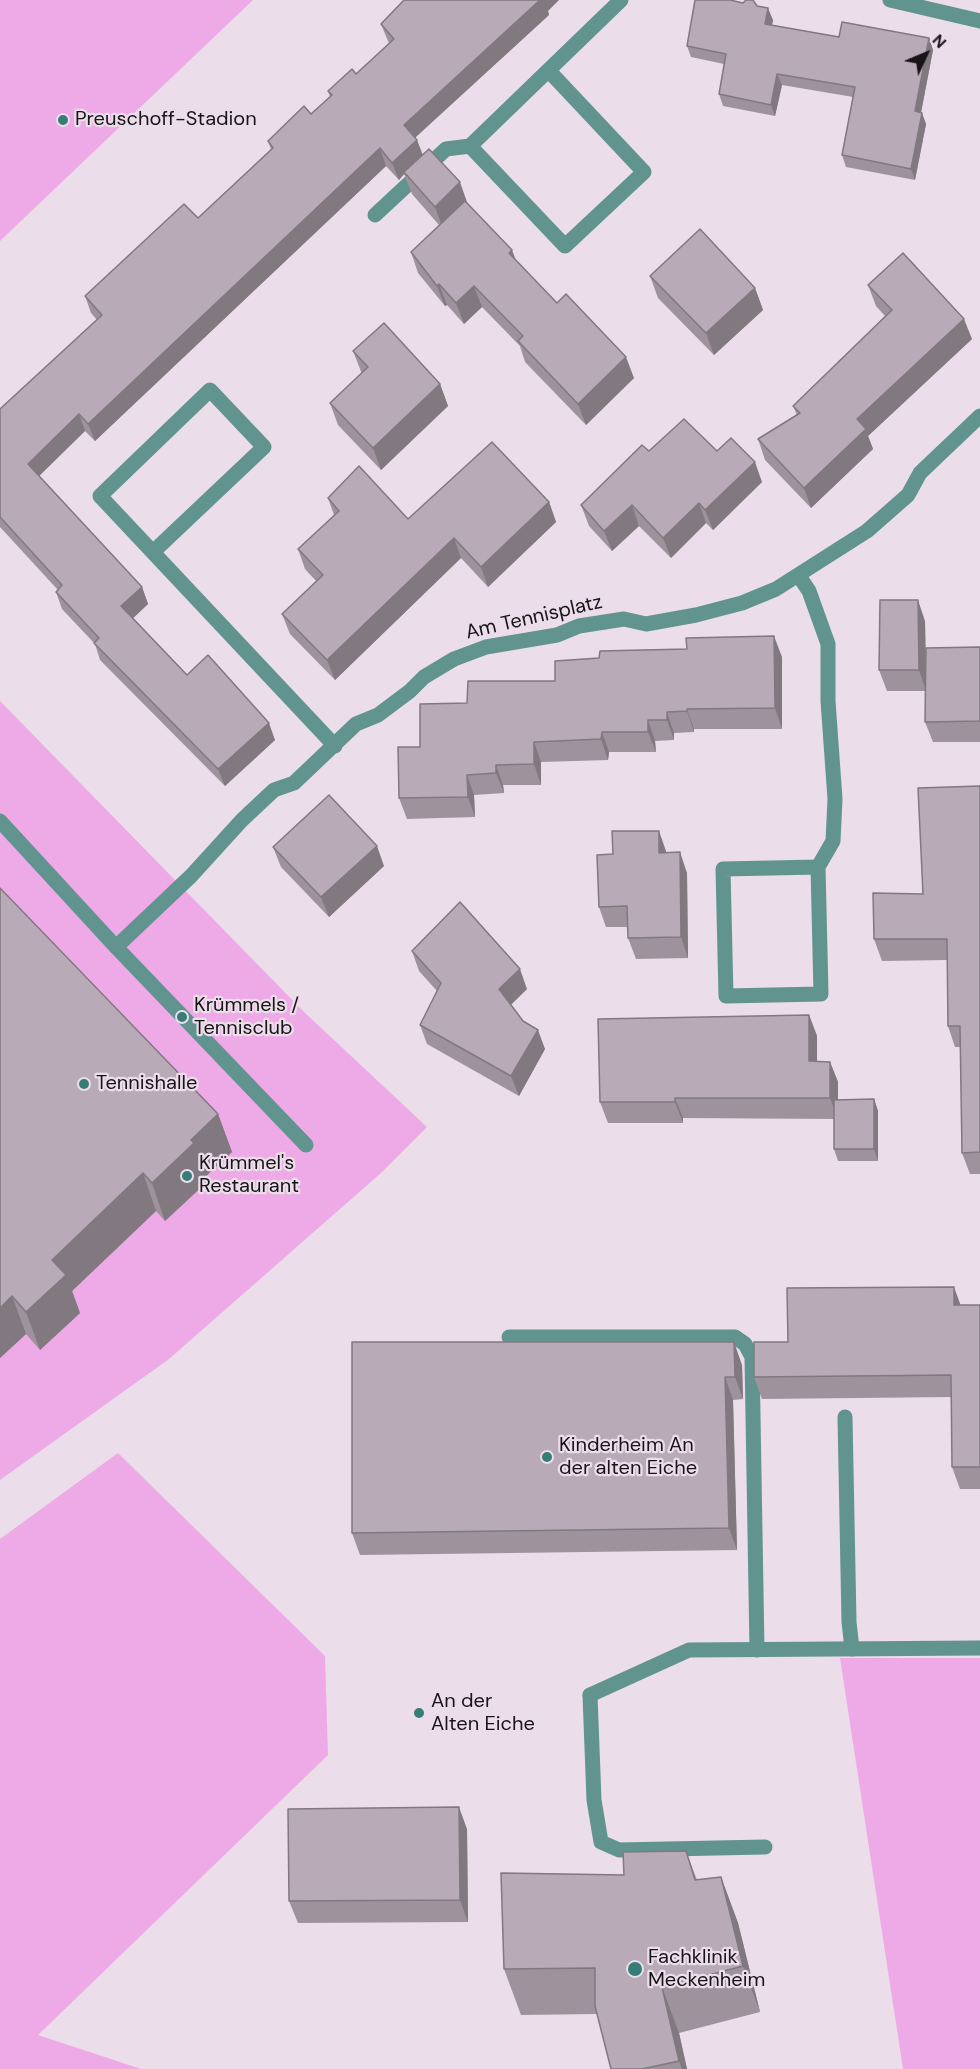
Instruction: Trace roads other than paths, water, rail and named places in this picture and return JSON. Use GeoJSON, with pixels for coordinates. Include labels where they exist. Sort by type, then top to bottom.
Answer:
{"type":"FeatureCollection","features":[{"type":"Feature","properties":{"kind":"street"},"geometry":{"type":"LineString","coordinates":[[375,215],[446,148],[470,146],[621,0]]}},
{"type":"Feature","properties":{"kind":"street"},"geometry":{"type":"LineString","coordinates":[[890,0],[980,21]]}},
{"type":"Feature","properties":{"kind":"street"},"geometry":{"type":"LineString","coordinates":[[470,146],[565,246],[644,172],[549,71]]}},
{"type":"Feature","properties":{"kind":"street"},"geometry":{"type":"LineString","coordinates":[[153,552],[264,447],[210,390],[99,496],[335,746]]}},
{"type":"Feature","properties":{"kind":"street","name":"Am Tennisplatz"},"geometry":{"type":"LineString","coordinates":[[116,947],[191,876],[274,790],[294,783],[356,724],[378,715],[410,691],[423,677],[454,659],[486,647],[557,635],[579,626],[624,619],[646,624],[696,615],[742,603],[799,576],[867,531],[908,495],[920,473],[980,416]]}},
{"type":"Feature","properties":{"kind":"street"},"geometry":{"type":"LineString","coordinates":[[799,576],[809,591],[828,644],[828,701],[835,799],[833,841],[818,867],[821,994],[726,996],[723,868],[818,867]]}},
{"type":"Feature","properties":{"kind":"street"},"geometry":{"type":"LineString","coordinates":[[0,821],[116,947],[306,1145]]}},
{"type":"Feature","properties":{"kind":"street"},"geometry":{"type":"LineString","coordinates":[[509,1337],[735,1337],[745,1344],[752,1357],[757,1650]]}},
{"type":"Feature","properties":{"kind":"street"},"geometry":{"type":"LineString","coordinates":[[845,1417],[849,1622],[852,1649]]}},
{"type":"Feature","properties":{"kind":"street"},"geometry":{"type":"LineString","coordinates":[[765,1847],[619,1850],[601,1842],[594,1800],[590,1695],[689,1650],[980,1648]]}},
{"type":"Feature","properties":{"kind":"place","name":"Preuschoff-Stadion"},"geometry":{"type":"Point","coordinates":[63,120]}},
{"type":"Feature","properties":{"kind":"place","name":"Krümmels / Tennisclub"},"geometry":{"type":"Point","coordinates":[182,1017]}},
{"type":"Feature","properties":{"kind":"place","name":"Tennishalle"},"geometry":{"type":"Point","coordinates":[84,1084]}},
{"type":"Feature","properties":{"kind":"place","name":"Krümmel's Restaurant"},"geometry":{"type":"Point","coordinates":[187,1176]}},
{"type":"Feature","properties":{"kind":"place","name":"Kinderheim An der alten Eiche"},"geometry":{"type":"Point","coordinates":[547,1457]}},
{"type":"Feature","properties":{"kind":"place","name":"An der Alten Eiche"},"geometry":{"type":"Point","coordinates":[419,1713]}},
{"type":"Feature","properties":{"kind":"place","name":"Fachklinik Meckenheim"},"geometry":{"type":"Point","coordinates":[635,1969]}}]}
